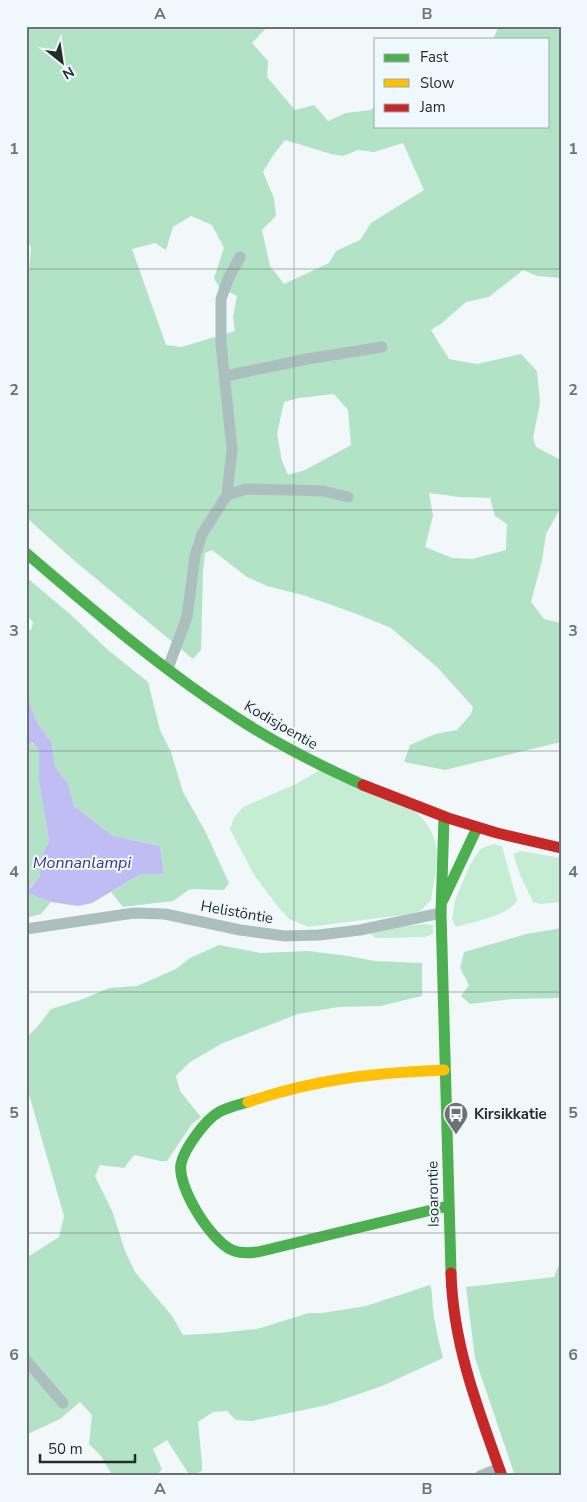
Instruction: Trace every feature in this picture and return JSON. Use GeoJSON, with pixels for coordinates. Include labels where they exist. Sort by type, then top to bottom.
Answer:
{"type":"FeatureCollection","features":[{"type":"Feature","properties":{"kind":"street"},"geometry":{"type":"LineString","coordinates":[[168,668],[187,616],[195,556],[202,534],[227,495],[232,449],[226,376],[221,344],[221,299],[228,277],[240,257]]}},
{"type":"Feature","properties":{"kind":"street"},"geometry":{"type":"LineString","coordinates":[[226,376],[307,359],[382,347]]}},
{"type":"Feature","properties":{"kind":"street"},"geometry":{"type":"LineString","coordinates":[[227,495],[246,489],[323,491],[348,497]]}},
{"type":"Feature","properties":{"kind":"street","name":"Kodisjoentie"},"geometry":{"type":"LineString","coordinates":[[26,554],[120,633],[213,702],[258,731],[330,769],[444,817],[477,828],[561,848]]}},
{"type":"Feature","properties":{"kind":"street","name":"Isoarontie"},"geometry":{"type":"LineString","coordinates":[[444,817],[441,908],[451,1288],[456,1332],[474,1398],[501,1472]]}},
{"type":"Feature","properties":{"kind":"street","name":"Isoarontie"},"geometry":{"type":"LineString","coordinates":[[441,908],[477,828]]}},
{"type":"Feature","properties":{"kind":"street","name":"Helistöntie"},"geometry":{"type":"LineString","coordinates":[[26,929],[142,913],[165,914],[240,930],[285,936],[319,935],[360,930],[441,908]]}},
{"type":"Feature","properties":{"kind":"street"},"geometry":{"type":"LineString","coordinates":[[444,1070],[344,1077],[305,1085],[233,1107],[217,1113],[204,1123],[181,1164],[182,1179],[206,1224],[223,1246],[233,1251],[247,1253],[272,1249],[448,1206]]}},
{"type":"Feature","properties":{"kind":"street"},"geometry":{"type":"LineString","coordinates":[[26,1360],[63,1403]]}},
{"type":"Feature","properties":{"kind":"street"},"geometry":{"type":"LineString","coordinates":[[480,1476],[501,1472]]}},
{"type":"Feature","properties":{"kind":"green space"},"geometry":{"type":"Polygon","coordinates":[[[26,26],[268,26],[252,43],[268,61],[267,77],[295,110],[314,105],[328,121],[346,113],[371,110],[374,107],[374,128],[550,128],[550,38],[493,38],[499,26],[561,26],[561,278],[537,276],[523,270],[489,297],[466,302],[431,330],[449,359],[477,364],[521,354],[537,371],[540,403],[533,438],[536,447],[561,460],[561,507],[546,534],[542,561],[531,602],[544,619],[561,623],[561,742],[445,770],[404,762],[410,745],[435,734],[457,730],[471,714],[473,707],[438,668],[391,628],[306,596],[267,586],[247,577],[212,550],[205,553],[201,650],[193,659],[70,557],[26,517],[26,309],[31,248],[26,236],[26,26]],[[285,140],[263,172],[274,198],[276,216],[262,230],[270,266],[284,284],[329,263],[336,251],[360,240],[371,223],[424,190],[403,143],[374,152],[358,150],[343,156],[285,140]],[[191,216],[173,227],[166,250],[155,243],[132,249],[166,345],[181,347],[235,331],[233,317],[237,296],[219,287],[214,278],[224,248],[212,225],[191,216]],[[334,394],[299,398],[284,402],[277,434],[282,461],[288,475],[305,470],[351,445],[348,410],[334,394]],[[429,493],[433,516],[425,547],[452,558],[472,559],[506,550],[507,524],[495,516],[490,498],[459,497],[429,493]]]}},
{"type":"Feature","properties":{"kind":"green space"},"geometry":{"type":"Polygon","coordinates":[[[26,577],[70,614],[108,650],[148,682],[160,730],[171,752],[183,792],[205,831],[229,883],[224,890],[190,889],[173,901],[123,907],[111,892],[141,874],[164,874],[160,846],[113,836],[74,806],[68,783],[55,767],[52,743],[35,719],[26,690],[26,629],[31,630],[33,622],[26,614],[26,577]]]}},
{"type":"Feature","properties":{"kind":"green space"},"geometry":{"type":"Polygon","coordinates":[[[31,742],[39,751],[39,782],[49,841],[40,859],[40,876],[26,892],[26,747],[31,742]]]}},
{"type":"Feature","properties":{"kind":"green space"},"geometry":{"type":"Polygon","coordinates":[[[320,770],[414,810],[424,821],[435,841],[437,862],[431,900],[420,911],[410,914],[309,927],[289,919],[254,875],[230,829],[234,818],[243,807],[296,784],[320,770]]]}},
{"type":"Feature","properties":{"kind":"green space"},"geometry":{"type":"Polygon","coordinates":[[[493,844],[502,846],[517,901],[498,915],[456,927],[452,920],[455,900],[470,865],[480,849],[493,844]]]}},
{"type":"Feature","properties":{"kind":"green space"},"geometry":{"type":"Polygon","coordinates":[[[521,851],[561,858],[561,902],[541,904],[533,902],[513,854],[521,851]]]}},
{"type":"Feature","properties":{"kind":"green space"},"geometry":{"type":"Polygon","coordinates":[[[26,893],[51,902],[41,914],[26,918],[26,893]]]}},
{"type":"Feature","properties":{"kind":"green space"},"geometry":{"type":"Polygon","coordinates":[[[425,924],[433,925],[433,934],[425,937],[375,938],[371,934],[373,930],[425,924]]]}},
{"type":"Feature","properties":{"kind":"green space"},"geometry":{"type":"Polygon","coordinates":[[[561,928],[561,998],[513,999],[470,1004],[461,996],[469,985],[460,968],[464,952],[526,934],[561,928]]]}},
{"type":"Feature","properties":{"kind":"green space"},"geometry":{"type":"Polygon","coordinates":[[[219,945],[261,953],[308,951],[375,961],[422,963],[422,996],[380,1006],[339,1007],[298,1014],[223,1043],[190,1062],[176,1076],[180,1091],[201,1117],[192,1124],[167,1161],[134,1155],[124,1168],[100,1165],[95,1176],[113,1213],[125,1251],[135,1272],[172,1316],[183,1335],[257,1329],[309,1313],[322,1313],[366,1306],[430,1285],[435,1322],[443,1358],[382,1386],[327,1405],[252,1421],[236,1420],[227,1411],[213,1412],[198,1422],[202,1471],[190,1476],[167,1440],[153,1449],[162,1469],[156,1476],[111,1476],[101,1456],[89,1444],[92,1415],[80,1402],[60,1419],[26,1435],[26,1258],[59,1237],[64,1216],[26,1084],[26,1038],[51,1009],[109,988],[137,986],[176,969],[190,958],[219,945]]]}},
{"type":"Feature","properties":{"kind":"green space"},"geometry":{"type":"Polygon","coordinates":[[[561,1259],[561,1476],[515,1476],[475,1358],[466,1287],[554,1277],[561,1259]]]}},
{"type":"Feature","properties":{"kind":"water","name":"Monnanlampi"},"geometry":{"type":"Polygon","coordinates":[[[26,690],[35,719],[52,743],[55,767],[68,783],[74,806],[113,836],[160,846],[164,874],[141,874],[92,903],[78,906],[51,902],[26,893],[40,876],[40,859],[49,841],[39,782],[39,751],[32,742],[26,747],[26,690]]]}},
{"type":"Feature","properties":{"kind":"traffic: fast"},"geometry":{"type":"LineString","coordinates":[[26,553],[132,642],[216,704],[288,748],[363,785]]}},
{"type":"Feature","properties":{"kind":"traffic: fast"},"geometry":{"type":"LineString","coordinates":[[444,817],[441,913],[451,1273]]}},
{"type":"Feature","properties":{"kind":"traffic: fast"},"geometry":{"type":"LineString","coordinates":[[443,900],[477,828]]}},
{"type":"Feature","properties":{"kind":"traffic: fast"},"geometry":{"type":"LineString","coordinates":[[248,1102],[226,1109],[213,1116],[191,1143],[181,1164],[184,1186],[197,1212],[215,1236],[232,1250],[247,1253],[262,1251],[448,1206]]}},
{"type":"Feature","properties":{"kind":"traffic: slow"},"geometry":{"type":"LineString","coordinates":[[248,1102],[297,1088],[345,1078],[444,1070]]}},
{"type":"Feature","properties":{"kind":"traffic: jam"},"geometry":{"type":"LineString","coordinates":[[363,785],[448,818],[497,833],[561,848]]}},
{"type":"Feature","properties":{"kind":"traffic: jam"},"geometry":{"type":"LineString","coordinates":[[451,1273],[456,1326],[468,1376],[502,1476]]}},
{"type":"Feature","properties":{"kind":"place","name":"Kirsikkatie"},"geometry":{"type":"Point","coordinates":[456,1135]}}]}
